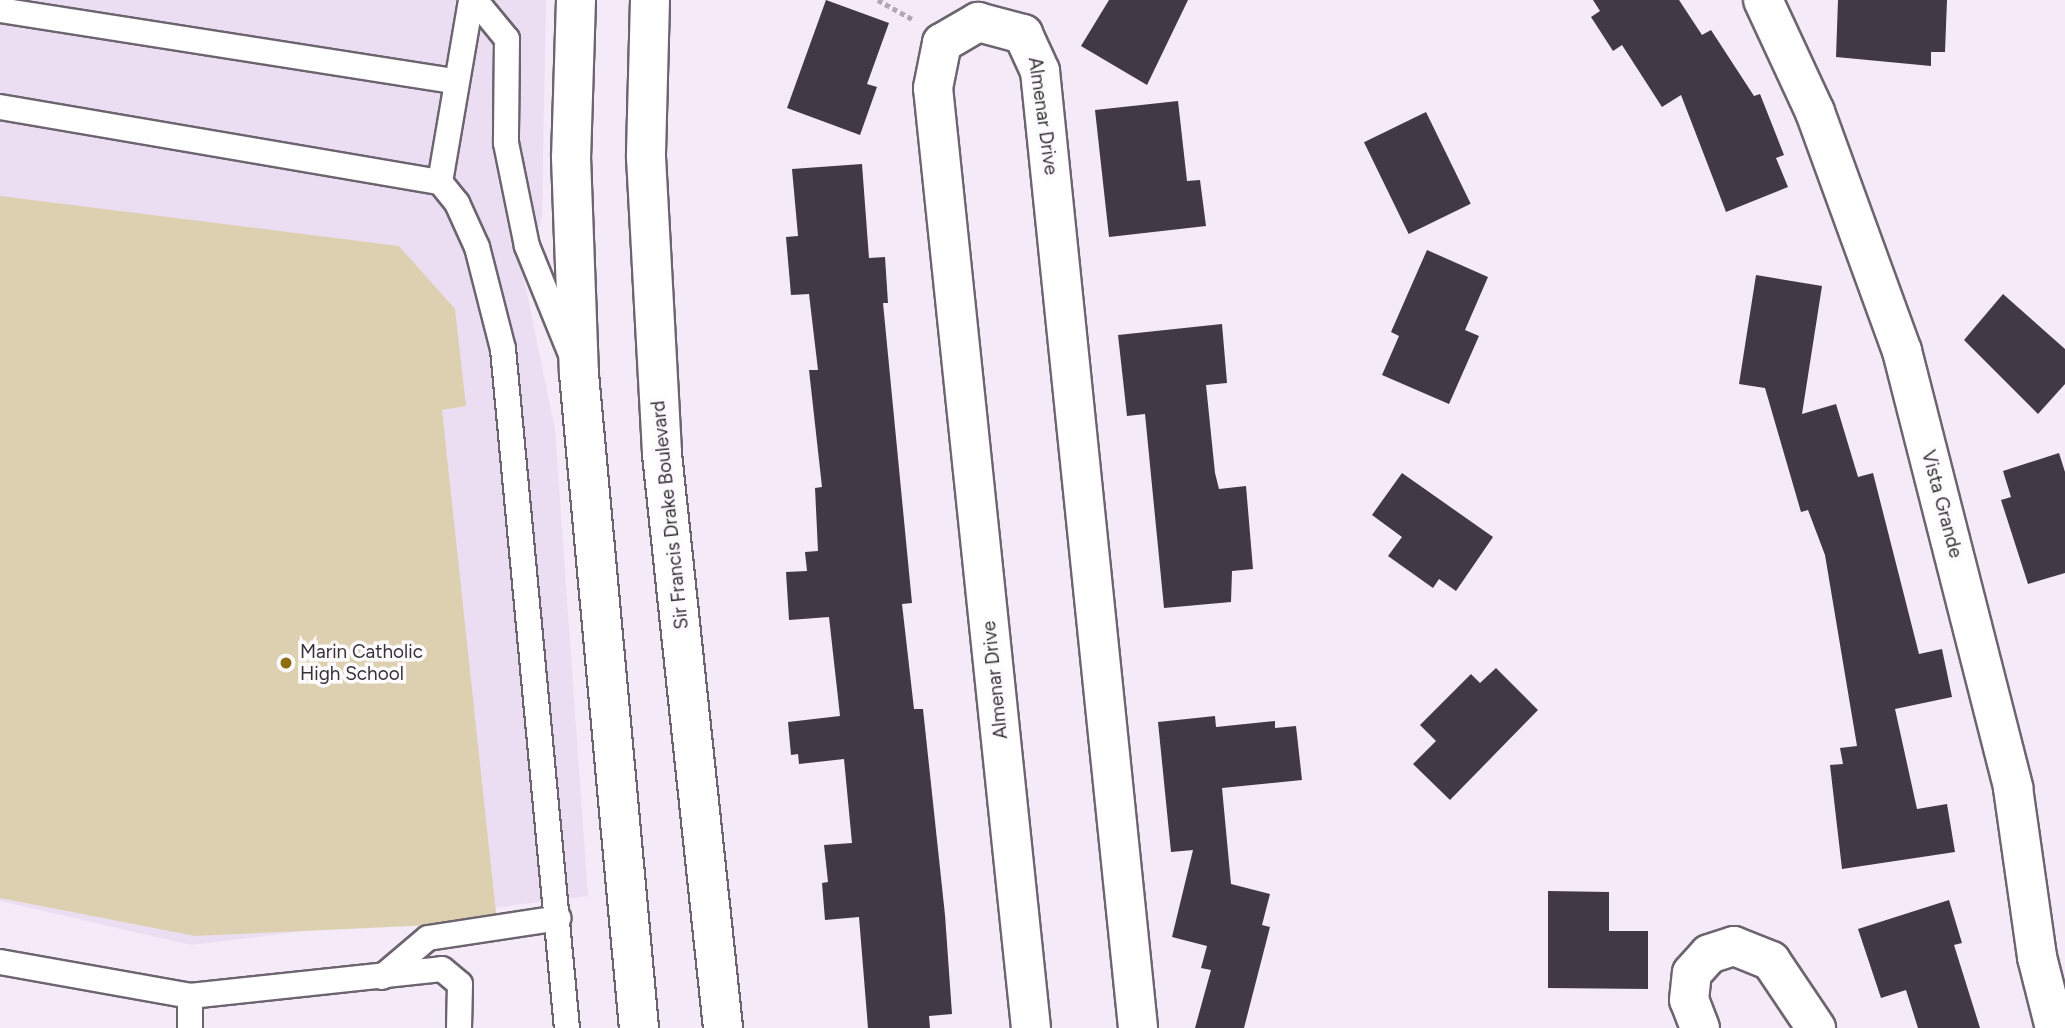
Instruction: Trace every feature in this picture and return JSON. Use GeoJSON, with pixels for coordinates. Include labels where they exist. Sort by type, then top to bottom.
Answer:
{"type":"FeatureCollection","features":[{"type":"Feature","properties":{"kind":"street"},"geometry":{"type":"LineString","coordinates":[[576,0],[571,157],[579,374],[639,1028]]}},
{"type":"Feature","properties":{"kind":"street","name":"Sir Francis Drake Boulevard"},"geometry":{"type":"LineString","coordinates":[[650,0],[646,157],[657,389],[723,1028]]}},
{"type":"Feature","properties":{"kind":"street","name":"Vista Grande"},"geometry":{"type":"LineString","coordinates":[[1763,0],[1815,112],[1902,351],[2007,762],[2037,957],[2055,1028]]}},
{"type":"Feature","properties":{"kind":"street","name":"Almenar Drive"},"geometry":{"type":"LineString","coordinates":[[1031,1028],[933,88],[942,43],[978,22],[1023,34],[1040,71],[1138,1028]]}},
{"type":"Feature","properties":{"kind":"street"},"geometry":{"type":"LineString","coordinates":[[1700,1028],[1689,1000],[1692,973],[1709,954],[1734,946],[1771,961],[1816,1028]]}},
{"type":"Feature","properties":{"kind":"lane"},"geometry":{"type":"LineString","coordinates":[[473,0],[455,81],[440,183],[477,247],[503,349],[567,1028]]}},
{"type":"Feature","properties":{"kind":"lane"},"geometry":{"type":"LineString","coordinates":[[473,0],[507,39],[506,144],[524,233],[579,374]]}},
{"type":"Feature","properties":{"kind":"lane"},"geometry":{"type":"LineString","coordinates":[[0,10],[455,81]]}},
{"type":"Feature","properties":{"kind":"lane"},"geometry":{"type":"LineString","coordinates":[[0,107],[440,183]]}},
{"type":"Feature","properties":{"kind":"lane"},"geometry":{"type":"LineString","coordinates":[[382,977],[428,938],[558,918]]}},
{"type":"Feature","properties":{"kind":"lane"},"geometry":{"type":"LineString","coordinates":[[0,962],[190,996],[382,977],[442,968],[460,984],[459,1028]]}},
{"type":"Feature","properties":{"kind":"lane"},"geometry":{"type":"LineString","coordinates":[[190,996],[190,1028]]}},
{"type":"Feature","properties":{"kind":"shaded area","name":"Marin Catholic High School"},"geometry":{"type":"Polygon","coordinates":[[[0,0],[546,0],[542,218],[523,274],[555,430],[588,896],[191,945],[0,901],[0,0]]]}},
{"type":"Feature","properties":{"kind":"shaded area","name":"Marin Catholic High School"},"geometry":{"type":"Polygon","coordinates":[[[0,196],[399,246],[455,309],[466,406],[442,410],[497,922],[195,936],[0,898],[0,196]]]}},
{"type":"Feature","properties":{"kind":"building"},"geometry":{"type":"Polygon","coordinates":[[[826,0],[889,23],[867,84],[877,87],[860,135],[787,108],[826,0]]]}},
{"type":"Feature","properties":{"kind":"building"},"geometry":{"type":"Polygon","coordinates":[[[1109,0],[1188,0],[1147,85],[1081,46],[1109,0]]]}},
{"type":"Feature","properties":{"kind":"building"},"geometry":{"type":"Polygon","coordinates":[[[1593,0],[1679,0],[1702,35],[1711,30],[1754,96],[1760,94],[1784,155],[1776,158],[1788,187],[1726,212],[1681,95],[1662,107],[1622,45],[1613,51],[1591,17],[1600,11],[1593,0]]]}},
{"type":"Feature","properties":{"kind":"building"},"geometry":{"type":"Polygon","coordinates":[[[1838,0],[1947,0],[1945,52],[1931,52],[1931,66],[1836,57],[1838,0]]]}},
{"type":"Feature","properties":{"kind":"building"},"geometry":{"type":"Polygon","coordinates":[[[1178,101],[1187,181],[1200,180],[1206,226],[1109,237],[1095,110],[1178,101]]]}},
{"type":"Feature","properties":{"kind":"building"},"geometry":{"type":"Polygon","coordinates":[[[1426,112],[1471,204],[1409,234],[1364,142],[1426,112]]]}},
{"type":"Feature","properties":{"kind":"building"},"geometry":{"type":"Polygon","coordinates":[[[862,164],[869,258],[885,257],[888,303],[883,303],[912,603],[902,604],[914,709],[923,709],[945,915],[952,1014],[929,1016],[930,1028],[868,1028],[859,917],[825,920],[822,883],[828,882],[824,845],[852,843],[844,759],[799,764],[798,754],[791,755],[788,722],[840,716],[829,617],[789,620],[786,572],[807,571],[805,552],[818,551],[815,488],[822,487],[809,370],[818,370],[809,294],[791,295],[786,237],[798,236],[792,169],[862,164]]]}},
{"type":"Feature","properties":{"kind":"building"},"geometry":{"type":"Polygon","coordinates":[[[1427,250],[1488,277],[1465,330],[1479,336],[1449,404],[1382,375],[1399,336],[1391,332],[1427,250]]]}},
{"type":"Feature","properties":{"kind":"building"},"geometry":{"type":"Polygon","coordinates":[[[1756,275],[1822,286],[1802,414],[1836,404],[1858,477],[1873,473],[1919,654],[1942,649],[1952,697],[1895,709],[1917,809],[1947,804],[1955,852],[1842,869],[1830,765],[1843,764],[1840,748],[1857,746],[1825,555],[1808,510],[1801,512],[1765,388],[1739,384],[1756,275]]]}},
{"type":"Feature","properties":{"kind":"building"},"geometry":{"type":"Polygon","coordinates":[[[2003,294],[2065,349],[2065,384],[2038,414],[1964,340],[2003,294]]]}},
{"type":"Feature","properties":{"kind":"building"},"geometry":{"type":"Polygon","coordinates":[[[1222,324],[1227,383],[1206,385],[1215,473],[1219,489],[1246,486],[1253,569],[1232,571],[1231,602],[1164,608],[1145,414],[1127,416],[1118,335],[1222,324]]]}},
{"type":"Feature","properties":{"kind":"building"},"geometry":{"type":"Polygon","coordinates":[[[2059,453],[2065,472],[2065,573],[2028,584],[2001,500],[2011,497],[2003,471],[2059,453]]]}},
{"type":"Feature","properties":{"kind":"building"},"geometry":{"type":"Polygon","coordinates":[[[1402,473],[1493,537],[1456,591],[1439,579],[1433,588],[1388,556],[1402,537],[1372,515],[1402,473]]]}},
{"type":"Feature","properties":{"kind":"building"},"geometry":{"type":"Polygon","coordinates":[[[1496,668],[1538,710],[1450,800],[1413,764],[1436,741],[1420,725],[1471,674],[1480,683],[1496,668]]]}},
{"type":"Feature","properties":{"kind":"building"},"geometry":{"type":"Polygon","coordinates":[[[1215,716],[1216,727],[1275,721],[1275,728],[1296,726],[1302,780],[1222,788],[1231,884],[1270,894],[1262,925],[1270,927],[1244,1028],[1195,1028],[1211,970],[1201,968],[1207,946],[1172,937],[1193,850],[1171,852],[1158,722],[1215,716]]]}},
{"type":"Feature","properties":{"kind":"building"},"geometry":{"type":"Polygon","coordinates":[[[1548,891],[1609,892],[1609,931],[1648,931],[1648,989],[1548,988],[1548,891]]]}},
{"type":"Feature","properties":{"kind":"building"},"geometry":{"type":"Polygon","coordinates":[[[1949,900],[1962,943],[1954,945],[1980,1028],[1918,1028],[1906,990],[1881,998],[1858,929],[1949,900]]]}},
{"type":"Feature","properties":{"kind":"place","name":"Marin Catholic High School"},"geometry":{"type":"Point","coordinates":[286,663]}}]}
